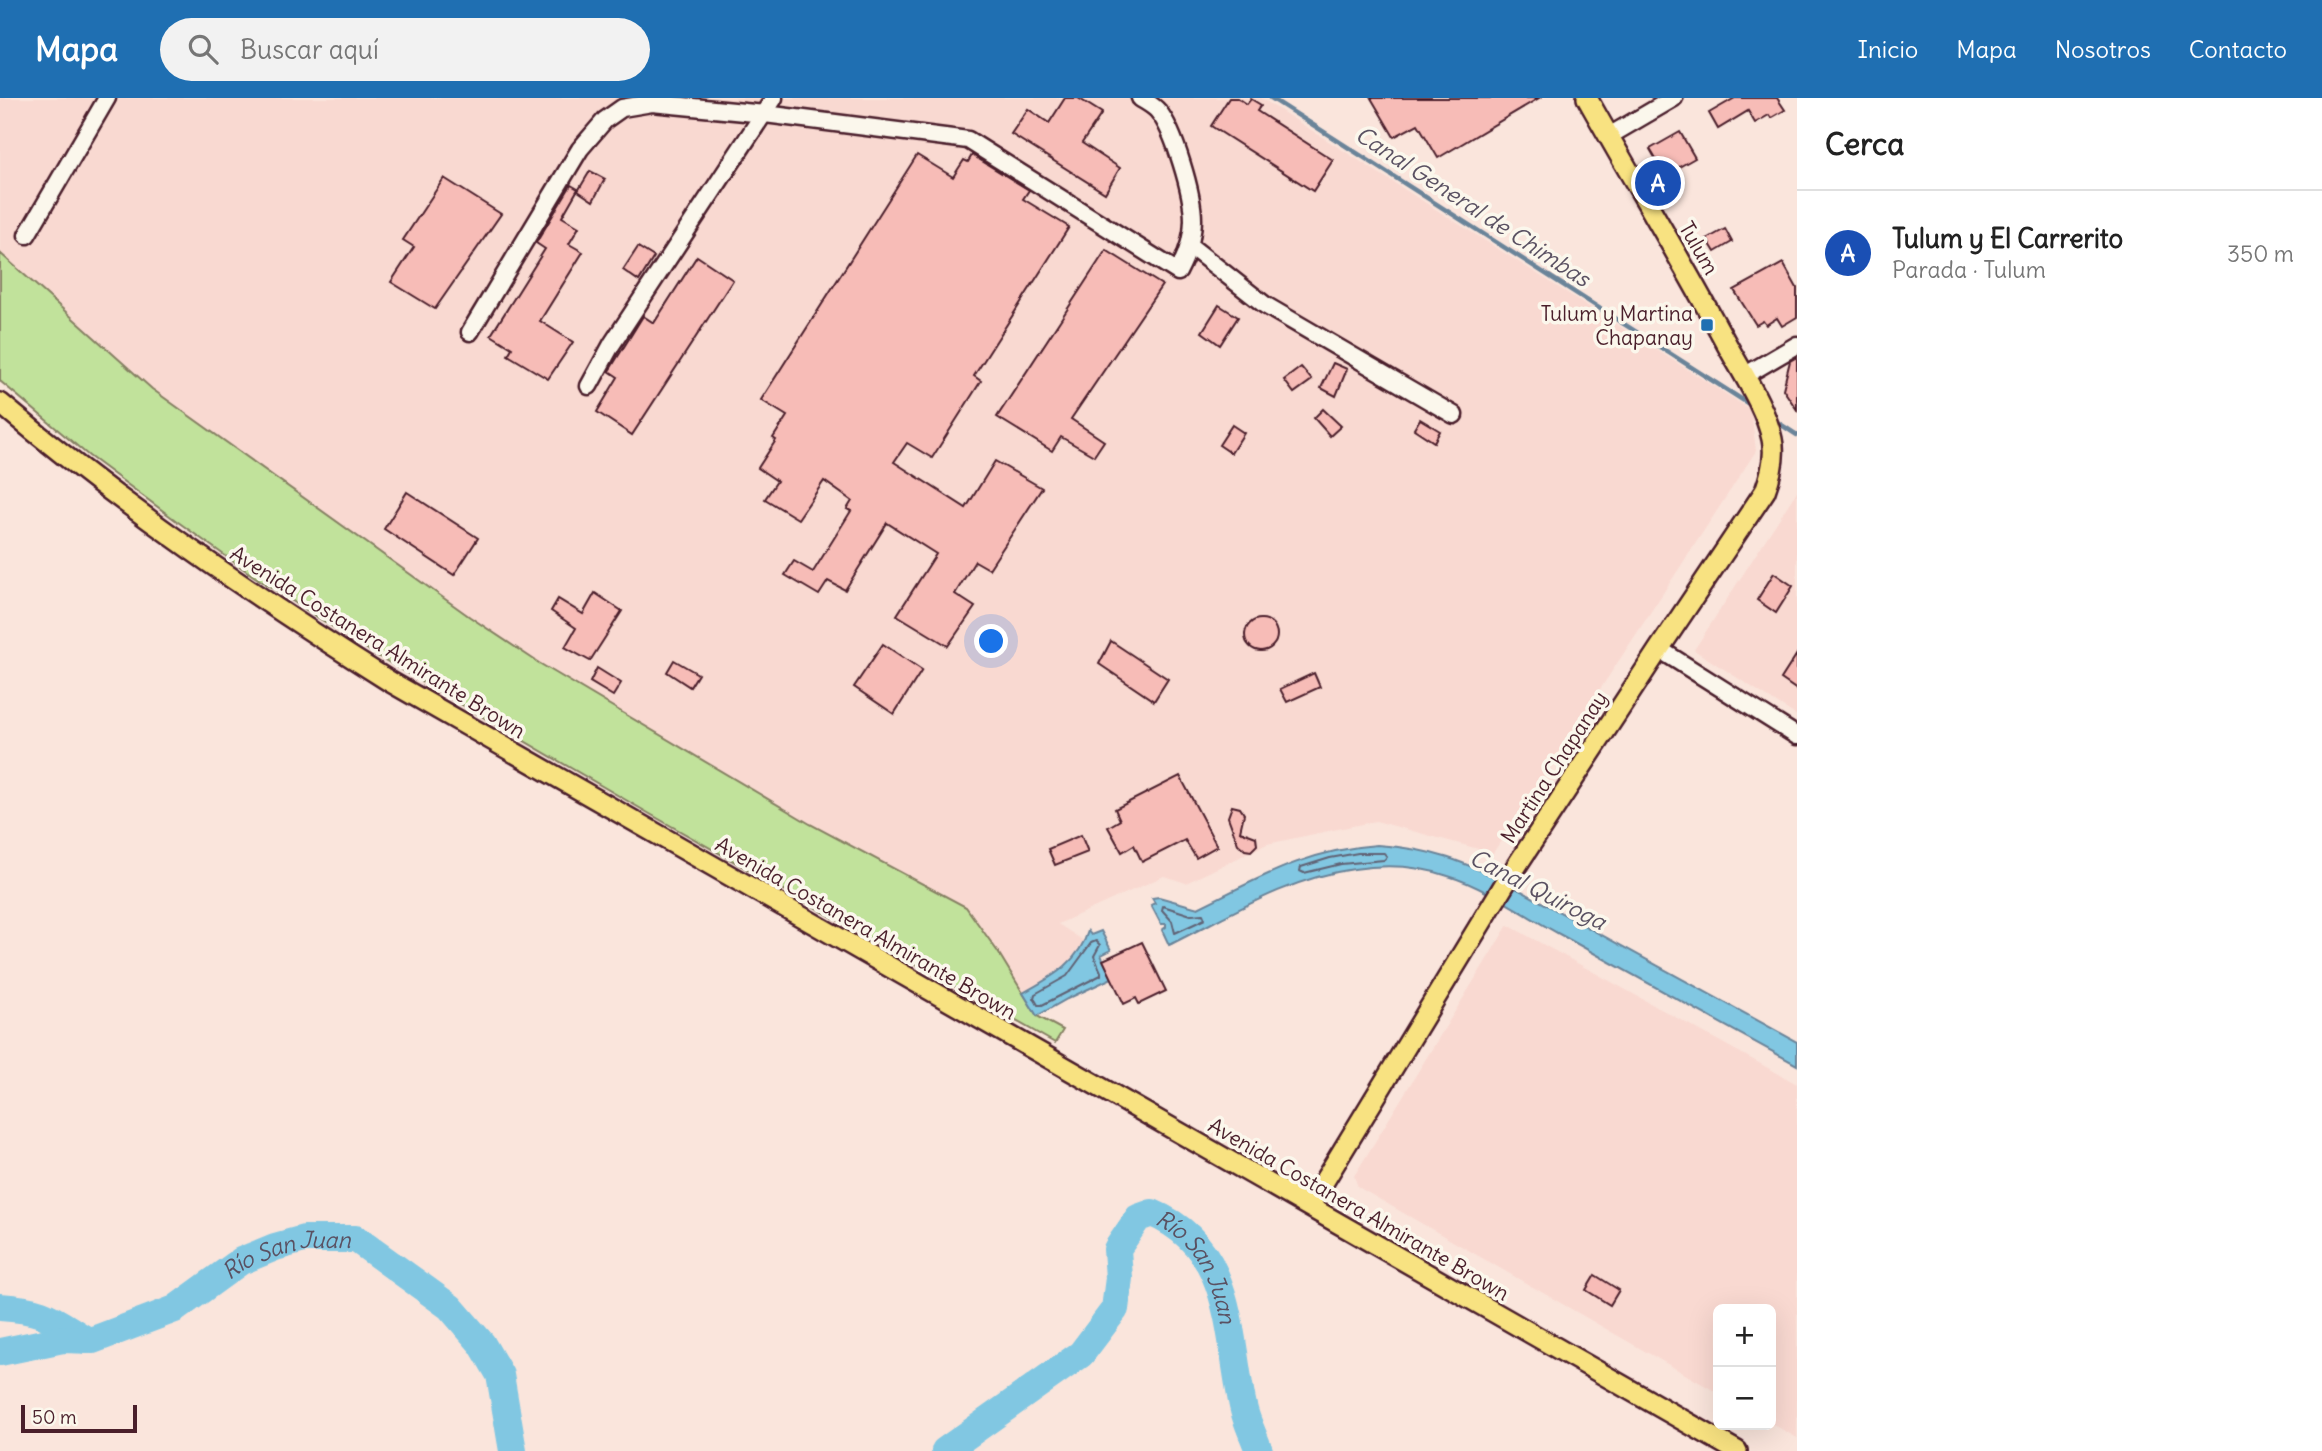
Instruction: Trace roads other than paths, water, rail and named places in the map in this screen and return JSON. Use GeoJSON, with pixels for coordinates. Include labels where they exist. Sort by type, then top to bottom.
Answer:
{"type":"FeatureCollection","features":[{"type":"Feature","properties":{"kind":"main road","name":"Tulum"},"geometry":{"type":"LineString","coordinates":[[1587,98],[1764,415]]}},
{"type":"Feature","properties":{"kind":"main road","name":"Avenida Costanera Almirante Brown"},"geometry":{"type":"LineString","coordinates":[[0,403],[63,455],[188,548],[389,681],[1737,1451]]}},
{"type":"Feature","properties":{"kind":"main road","name":"Martina Chapanay"},"geometry":{"type":"LineString","coordinates":[[1309,1206],[1506,882],[1765,491],[1774,453],[1773,440],[1764,415]]}},
{"type":"Feature","properties":{"kind":"street"},"geometry":{"type":"LineString","coordinates":[[27,235],[107,98]]}},
{"type":"Feature","properties":{"kind":"street"},"geometry":{"type":"LineString","coordinates":[[589,386],[612,344],[774,98]]}},
{"type":"Feature","properties":{"kind":"street"},"geometry":{"type":"LineString","coordinates":[[470,332],[580,149],[605,120],[622,108],[652,103],[765,114],[968,140],[1178,272],[1190,246],[1193,219],[1188,188],[1162,104],[1140,98]]}},
{"type":"Feature","properties":{"kind":"street"},"geometry":{"type":"LineString","coordinates":[[1609,136],[1674,98]]}},
{"type":"Feature","properties":{"kind":"street"},"geometry":{"type":"LineString","coordinates":[[1190,246],[1265,305],[1454,415]]}},
{"type":"Feature","properties":{"kind":"street"},"geometry":{"type":"LineString","coordinates":[[1744,376],[1797,345]]}},
{"type":"Feature","properties":{"kind":"street"},"geometry":{"type":"LineString","coordinates":[[1658,649],[1797,736]]}},
{"type":"Feature","properties":{"kind":"water"},"geometry":{"type":"Polygon","coordinates":[[[1377,845],[1432,853],[1479,870],[1514,887],[1797,1042],[1797,1065],[1490,894],[1437,873],[1390,866],[1366,867],[1330,874],[1282,889],[1169,945],[1162,930],[1166,924],[1161,924],[1151,905],[1155,903],[1152,898],[1159,897],[1198,908],[1263,876],[1306,859],[1377,845]]]}},
{"type":"Feature","properties":{"kind":"water"},"geometry":{"type":"Polygon","coordinates":[[[1088,931],[1091,935],[1101,931],[1111,950],[1101,955],[1112,978],[1037,1016],[1023,993],[1070,961],[1078,952],[1088,931]]]}},
{"type":"Feature","properties":{"kind":"waterway","name":"Canal General de Chimbas"},"geometry":{"type":"LineString","coordinates":[[1271,98],[1752,406]]}},
{"type":"Feature","properties":{"kind":"waterway","name":"Canal General de Chimbas"},"geometry":{"type":"LineString","coordinates":[[1774,420],[1797,435]]}},
{"type":"Feature","properties":{"kind":"waterway","name":"Río San Juan"},"geometry":{"type":"LineString","coordinates":[[945,1451],[1081,1354],[1115,1309],[1119,1278],[1117,1249],[1138,1218],[1152,1213],[1179,1228],[1199,1247],[1213,1270],[1229,1322],[1244,1412],[1259,1451]]}},
{"type":"Feature","properties":{"kind":"waterway","name":"Río San Juan"},"geometry":{"type":"LineString","coordinates":[[0,1352],[63,1339],[93,1340],[175,1309],[241,1261],[275,1247],[304,1239],[356,1239],[450,1307],[482,1344],[500,1375],[513,1451]]}},
{"type":"Feature","properties":{"kind":"waterway"},"geometry":{"type":"LineString","coordinates":[[0,1307],[27,1310],[46,1316],[86,1340]]}},
{"type":"Feature","properties":{"kind":"place","name":"Tulum y El Carrerito"},"geometry":{"type":"Point","coordinates":[1658,183]}},
{"type":"Feature","properties":{"kind":"place","name":"Tulum y Martina Chapanay"},"geometry":{"type":"Point","coordinates":[1707,325]}},
{"type":"Feature","properties":{"kind":"water label","name":"Canal Quiroga"},"geometry":{"type":"Point","coordinates":[1538,889]}}]}
